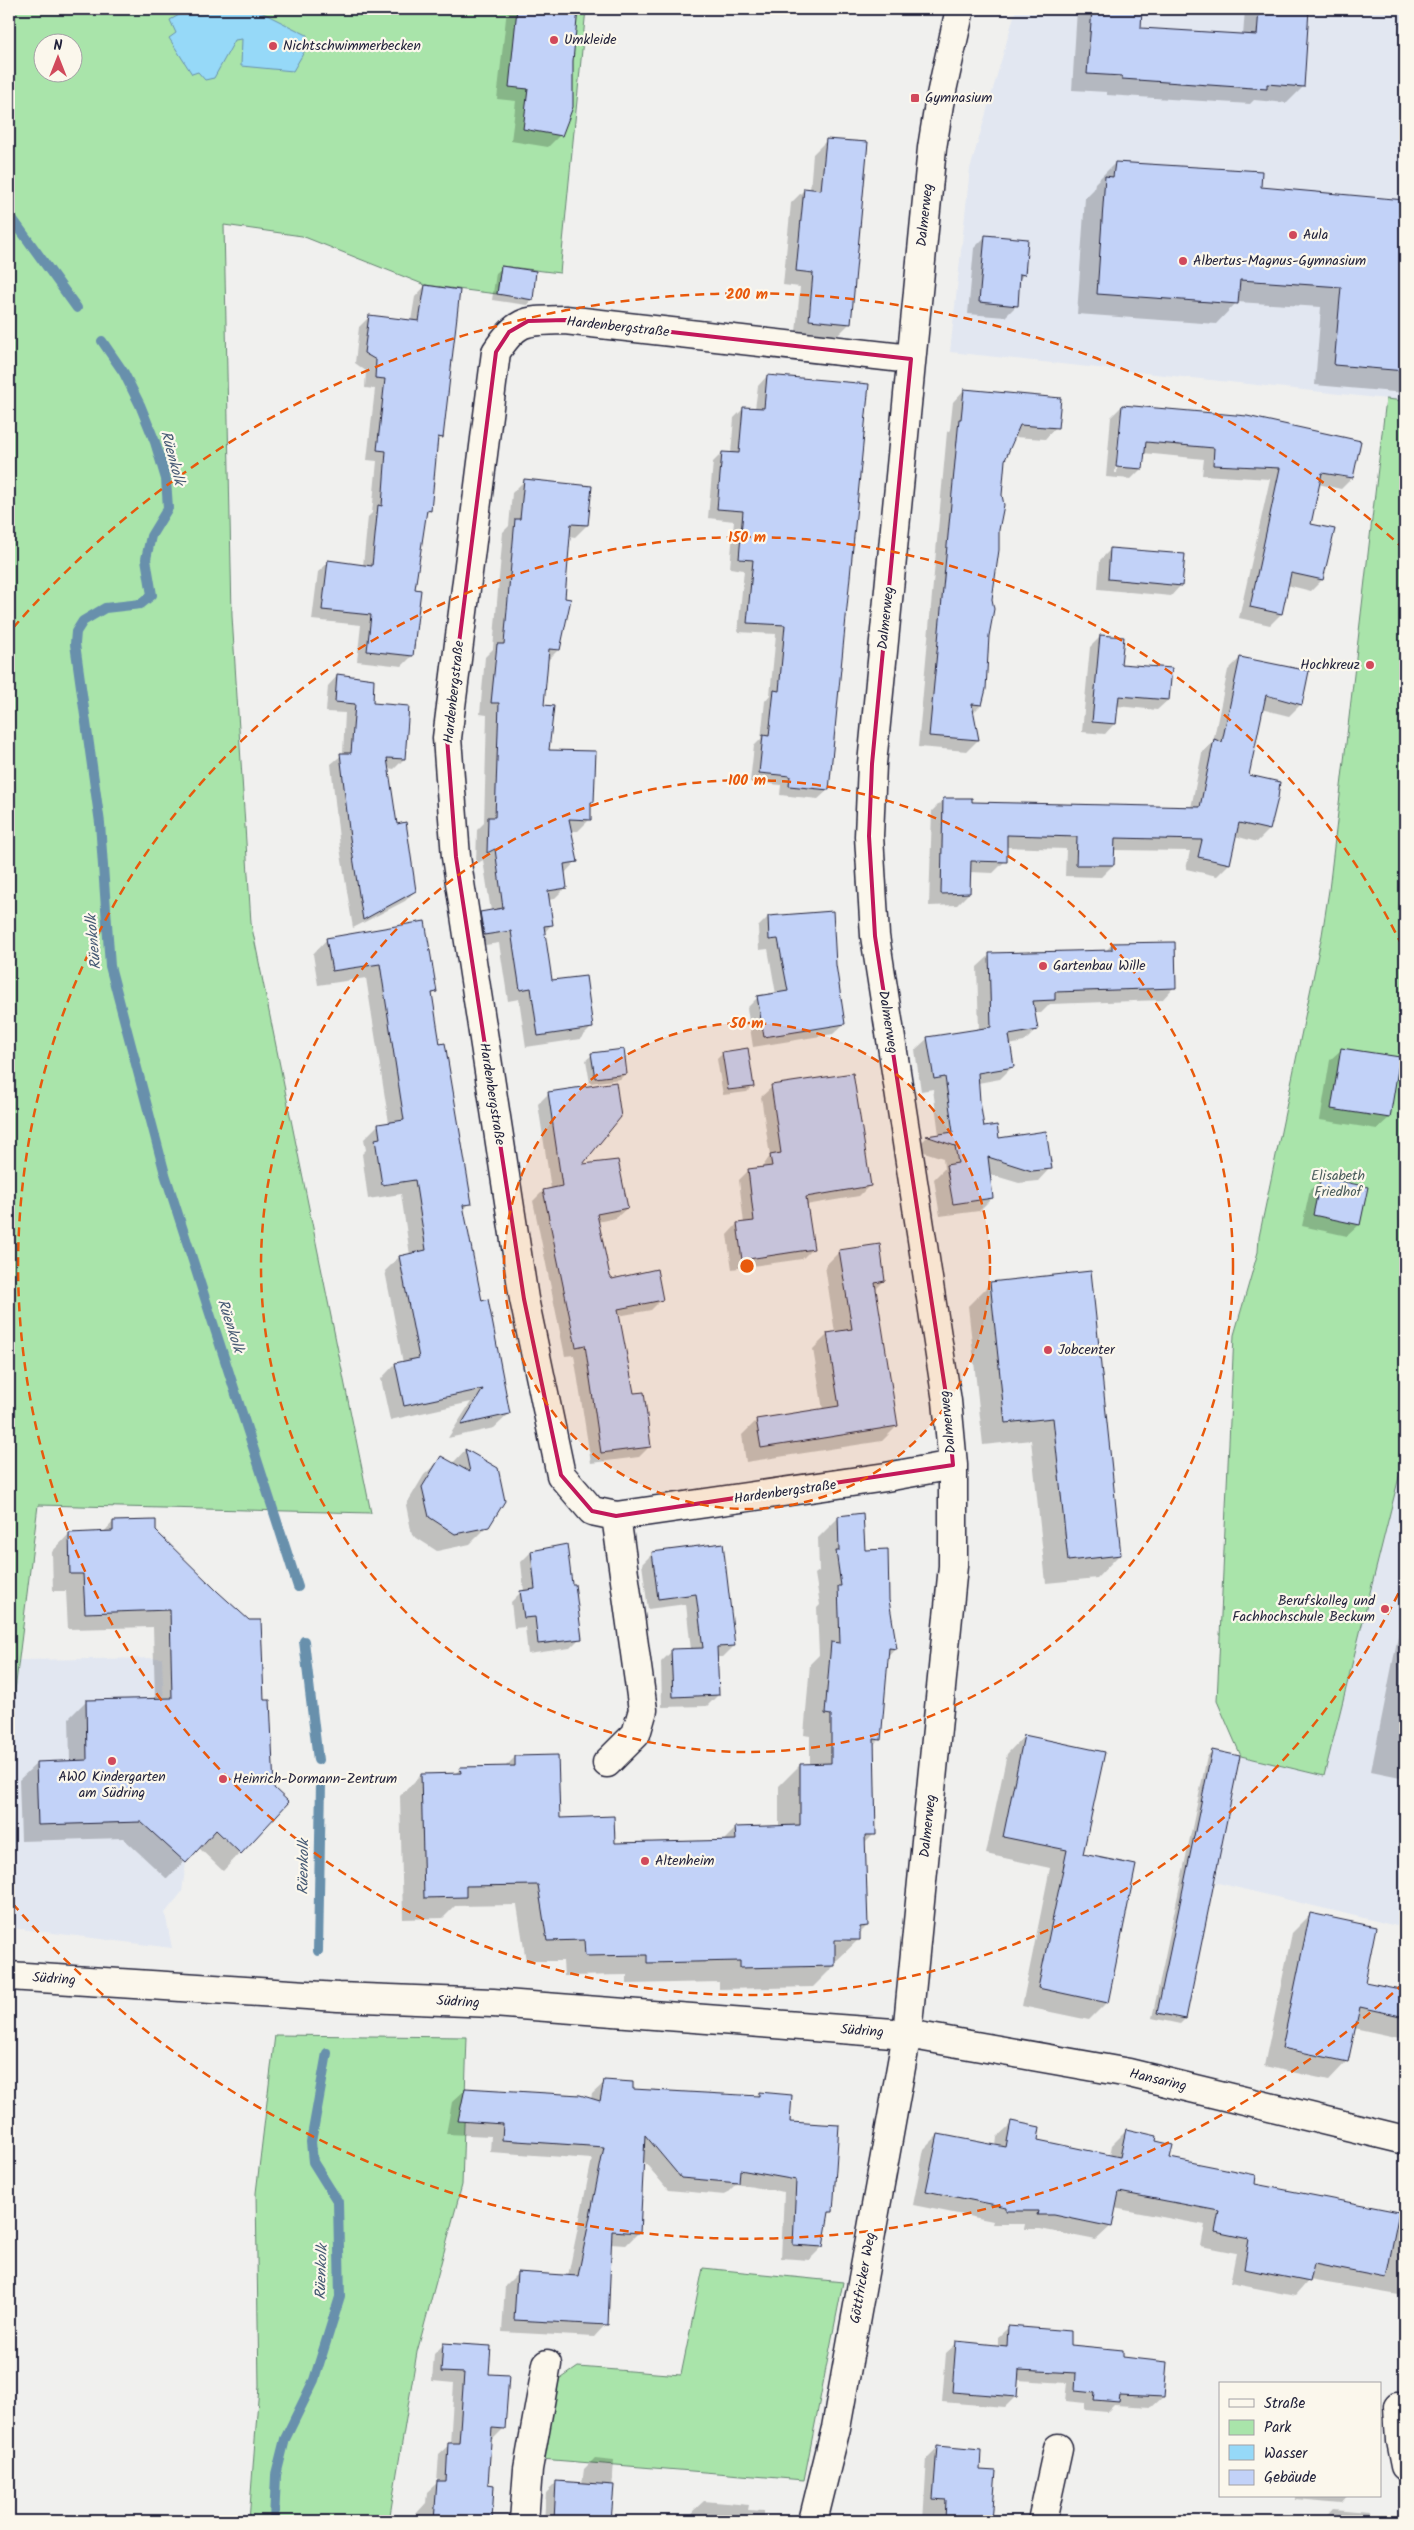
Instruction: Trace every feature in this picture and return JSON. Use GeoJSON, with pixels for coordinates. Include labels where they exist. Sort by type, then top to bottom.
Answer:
{"type":"FeatureCollection","features":[{"type":"Feature","properties":{"kind":"street","name":"Dalmerweg"},"geometry":{"type":"LineString","coordinates":[[907,2034],[953,1566],[953,1465],[947,1401],[875,936],[869,836],[872,764],[932,148],[939,104],[960,9]]}},
{"type":"Feature","properties":{"kind":"street","name":"Hardenbergstraße"},"geometry":{"type":"LineString","coordinates":[[911,359],[565,320],[528,321],[508,332],[496,352],[447,738],[456,857],[524,1299],[561,1475],[604,1514],[886,1477],[953,1465]]}},
{"type":"Feature","properties":{"kind":"street"},"geometry":{"type":"LineString","coordinates":[[604,1514],[643,1710],[636,1734],[607,1763]]}},
{"type":"Feature","properties":{"kind":"street","name":"Südring"},"geometry":{"type":"LineString","coordinates":[[9,1976],[338,1997],[493,2004],[907,2034]]}},
{"type":"Feature","properties":{"kind":"street","name":"Hansaring"},"geometry":{"type":"LineString","coordinates":[[907,2034],[1129,2073],[1405,2140]]}},
{"type":"Feature","properties":{"kind":"street","name":"Göttfricker Weg"},"geometry":{"type":"LineString","coordinates":[[813,2521],[836,2428],[907,2034]]}},
{"type":"Feature","properties":{"kind":"street"},"geometry":{"type":"LineString","coordinates":[[524,2521],[528,2469],[547,2364]]}},
{"type":"Feature","properties":{"kind":"street"},"geometry":{"type":"LineString","coordinates":[[1398,2406],[1400,2442],[1405,2466]]}},
{"type":"Feature","properties":{"kind":"street"},"geometry":{"type":"LineString","coordinates":[[1042,2521],[1058,2448]]}},
{"type":"Feature","properties":{"kind":"highlighted area"},"geometry":{"type":"Polygon","coordinates":[[[565,320],[911,359],[872,764],[869,836],[875,936],[947,1401],[953,1465],[616,1516],[592,1511],[561,1475],[524,1299],[456,857],[447,738],[496,352],[509,332],[528,321],[565,320]]]}},
{"type":"Feature","properties":{"kind":"shaded area","name":"Albertus-Magnus-Gymnasium"},"geometry":{"type":"Polygon","coordinates":[[[1016,9],[1405,9],[1405,401],[950,352],[970,169],[1016,9]]]}},
{"type":"Feature","properties":{"kind":"shaded area","name":"Berufskolleg und Fachhochschule Beckum"},"geometry":{"type":"Polygon","coordinates":[[[1405,1453],[1405,1928],[1214,1882],[1241,1756],[1324,1776],[1405,1453]]]}},
{"type":"Feature","properties":{"kind":"shaded area"},"geometry":{"type":"Polygon","coordinates":[[[162,1658],[166,1753],[216,1830],[186,1863],[182,1892],[165,1913],[172,1948],[13,1928],[11,1723],[19,1660],[162,1658]]]}},
{"type":"Feature","properties":{"kind":"green space"},"geometry":{"type":"Polygon","coordinates":[[[9,9],[586,9],[560,273],[501,266],[497,294],[425,285],[302,236],[224,225],[232,616],[251,923],[371,1513],[38,1505],[11,1723],[13,1946],[9,1945],[9,9]]]}},
{"type":"Feature","properties":{"kind":"green space","name":"Elisabeth Friedhof"},"geometry":{"type":"Polygon","coordinates":[[[1386,399],[1405,401],[1405,1453],[1324,1776],[1241,1756],[1217,1701],[1234,1335],[1258,1252],[1259,1237],[1322,935],[1329,890],[1386,399]]]}},
{"type":"Feature","properties":{"kind":"green space"},"geometry":{"type":"Polygon","coordinates":[[[275,2035],[467,2037],[462,2185],[417,2352],[389,2521],[249,2521],[259,2386],[256,2193],[275,2035]]]}},
{"type":"Feature","properties":{"kind":"green space"},"geometry":{"type":"Polygon","coordinates":[[[703,2268],[843,2282],[804,2480],[541,2459],[559,2380],[578,2367],[681,2375],[703,2268]]]}},
{"type":"Feature","properties":{"kind":"water","name":"Nichtschwimmerbecken"},"geometry":{"type":"Polygon","coordinates":[[[190,9],[255,9],[307,35],[304,52],[293,71],[241,66],[242,39],[235,40],[214,78],[205,80],[198,72],[192,74],[169,38],[176,33],[170,20],[190,9]]]}},
{"type":"Feature","properties":{"kind":"building"},"geometry":{"type":"Polygon","coordinates":[[[517,9],[578,9],[573,61],[573,107],[562,136],[523,129],[528,89],[509,87],[517,9]]]}},
{"type":"Feature","properties":{"kind":"building"},"geometry":{"type":"Polygon","coordinates":[[[1092,9],[1142,9],[1141,28],[1257,35],[1259,9],[1309,9],[1304,87],[1267,84],[1267,89],[1122,79],[1122,76],[1087,74],[1092,9]]]}},
{"type":"Feature","properties":{"kind":"building"},"geometry":{"type":"Polygon","coordinates":[[[826,139],[868,142],[851,324],[809,320],[813,273],[796,271],[804,188],[821,190],[826,139]]]}},
{"type":"Feature","properties":{"kind":"building"},"geometry":{"type":"Polygon","coordinates":[[[1115,162],[1262,171],[1261,187],[1405,200],[1405,371],[1334,365],[1341,287],[1240,280],[1238,304],[1097,294],[1105,176],[1113,177],[1115,162]]]}},
{"type":"Feature","properties":{"kind":"building"},"geometry":{"type":"Polygon","coordinates":[[[985,235],[1028,239],[1025,275],[1020,274],[1018,306],[979,302],[985,235]]]}},
{"type":"Feature","properties":{"kind":"building"},"geometry":{"type":"Polygon","coordinates":[[[501,266],[536,271],[533,300],[497,294],[501,266]]]}},
{"type":"Feature","properties":{"kind":"building"},"geometry":{"type":"Polygon","coordinates":[[[425,285],[460,290],[443,438],[438,437],[431,511],[427,510],[415,589],[421,590],[413,656],[367,651],[371,615],[322,610],[328,560],[372,566],[378,505],[382,506],[386,451],[377,450],[385,379],[375,378],[376,360],[364,353],[369,315],[419,321],[425,285]]]}},
{"type":"Feature","properties":{"kind":"building"},"geometry":{"type":"Polygon","coordinates":[[[767,375],[869,384],[829,790],[789,786],[790,776],[759,773],[763,735],[769,736],[774,690],[779,691],[785,625],[747,623],[753,560],[739,559],[743,511],[717,509],[722,452],[739,453],[743,407],[764,408],[767,375]]]}},
{"type":"Feature","properties":{"kind":"building"},"geometry":{"type":"Polygon","coordinates":[[[964,389],[1061,398],[1058,428],[1020,425],[1005,460],[1002,495],[1004,505],[999,530],[999,550],[992,599],[994,609],[989,636],[986,689],[982,705],[972,704],[979,740],[929,736],[959,419],[961,419],[964,389]]]}},
{"type":"Feature","properties":{"kind":"building"},"geometry":{"type":"Polygon","coordinates":[[[1122,405],[1247,416],[1361,441],[1353,478],[1322,473],[1311,524],[1335,529],[1323,580],[1291,573],[1282,614],[1250,607],[1280,468],[1213,465],[1214,448],[1146,442],[1143,469],[1116,467],[1122,405]]]}},
{"type":"Feature","properties":{"kind":"building"},"geometry":{"type":"Polygon","coordinates":[[[524,479],[592,486],[588,525],[571,524],[565,598],[571,599],[560,650],[549,649],[544,705],[554,706],[549,750],[596,751],[594,802],[591,802],[591,820],[569,819],[578,862],[564,864],[567,888],[548,891],[553,925],[544,926],[552,980],[586,976],[593,1028],[538,1036],[531,988],[520,990],[511,931],[484,935],[480,912],[503,908],[495,849],[487,853],[488,817],[495,817],[499,703],[491,703],[497,644],[504,644],[515,519],[520,519],[524,479]]]}},
{"type":"Feature","properties":{"kind":"building"},"geometry":{"type":"Polygon","coordinates":[[[1110,548],[1185,554],[1182,586],[1108,579],[1110,548]]]}},
{"type":"Feature","properties":{"kind":"building"},"geometry":{"type":"Polygon","coordinates":[[[1100,635],[1124,637],[1121,664],[1172,668],[1169,700],[1119,696],[1116,724],[1092,722],[1100,635]]]}},
{"type":"Feature","properties":{"kind":"building"},"geometry":{"type":"Polygon","coordinates":[[[1240,657],[1309,671],[1302,705],[1266,695],[1249,775],[1280,782],[1278,798],[1270,830],[1239,823],[1230,864],[1198,857],[1202,840],[1115,838],[1114,865],[1076,865],[1077,837],[1007,835],[1007,862],[971,861],[970,893],[941,894],[943,798],[972,798],[972,802],[1200,807],[1214,739],[1222,742],[1240,657]]]}},
{"type":"Feature","properties":{"kind":"building"},"geometry":{"type":"Polygon","coordinates":[[[337,674],[374,679],[373,703],[409,706],[405,759],[387,758],[397,824],[406,822],[416,891],[363,920],[350,838],[340,753],[351,753],[355,704],[335,702],[337,674]]]}},
{"type":"Feature","properties":{"kind":"building"},"geometry":{"type":"Polygon","coordinates":[[[833,911],[836,965],[845,1024],[764,1037],[757,996],[788,991],[778,939],[769,940],[768,916],[833,911]]]}},
{"type":"Feature","properties":{"kind":"building"},"geometry":{"type":"Polygon","coordinates":[[[425,921],[437,992],[432,993],[440,1044],[445,1043],[472,1204],[463,1205],[482,1301],[488,1299],[510,1414],[461,1425],[483,1389],[404,1406],[395,1363],[419,1358],[399,1256],[426,1250],[415,1180],[382,1185],[375,1139],[380,1138],[378,1124],[404,1120],[380,964],[332,971],[326,938],[425,921]]]}},
{"type":"Feature","properties":{"kind":"building"},"geometry":{"type":"Polygon","coordinates":[[[1175,942],[1176,988],[1055,992],[1055,1000],[1033,1001],[1038,1030],[1009,1035],[1014,1067],[978,1073],[980,1101],[984,1127],[997,1125],[999,1138],[1046,1131],[1052,1169],[1032,1171],[988,1157],[993,1198],[953,1204],[946,1165],[958,1163],[955,1146],[926,1136],[953,1132],[945,1077],[934,1079],[927,1037],[991,1027],[989,953],[1112,950],[1112,943],[1175,942]]]}},
{"type":"Feature","properties":{"kind":"building"},"geometry":{"type":"Polygon","coordinates":[[[748,1048],[754,1087],[728,1090],[722,1052],[748,1048]]]}},
{"type":"Feature","properties":{"kind":"building"},"geometry":{"type":"Polygon","coordinates":[[[1341,1048],[1400,1057],[1390,1118],[1331,1109],[1341,1048]]]}},
{"type":"Feature","properties":{"kind":"building"},"geometry":{"type":"Polygon","coordinates":[[[624,1049],[627,1074],[595,1078],[591,1053],[624,1049]]]}},
{"type":"Feature","properties":{"kind":"building"},"geometry":{"type":"Polygon","coordinates":[[[853,1073],[871,1186],[806,1197],[814,1249],[742,1260],[737,1223],[754,1221],[748,1169],[772,1166],[770,1155],[781,1153],[771,1085],[853,1073]]]}},
{"type":"Feature","properties":{"kind":"building"},"geometry":{"type":"Polygon","coordinates":[[[616,1082],[621,1117],[583,1164],[618,1160],[628,1208],[597,1214],[610,1276],[612,1279],[657,1269],[663,1300],[618,1309],[634,1393],[644,1392],[651,1447],[601,1453],[585,1345],[576,1347],[543,1190],[562,1186],[548,1092],[616,1082]]]}},
{"type":"Feature","properties":{"kind":"building"},"geometry":{"type":"Polygon","coordinates":[[[1321,1177],[1368,1187],[1360,1225],[1313,1215],[1321,1177]]]}},
{"type":"Feature","properties":{"kind":"building"},"geometry":{"type":"Polygon","coordinates":[[[880,1244],[885,1281],[875,1283],[898,1426],[761,1448],[756,1419],[839,1406],[827,1333],[852,1329],[839,1250],[880,1244]]]}},
{"type":"Feature","properties":{"kind":"building","name":"Jobcenter"},"geometry":{"type":"Polygon","coordinates":[[[1091,1271],[1121,1555],[1068,1561],[1053,1418],[1005,1423],[990,1282],[1091,1271]]]}},
{"type":"Feature","properties":{"kind":"building"},"geometry":{"type":"Polygon","coordinates":[[[465,1449],[498,1468],[505,1501],[489,1527],[455,1534],[429,1517],[422,1487],[441,1456],[470,1472],[465,1449]]]}},
{"type":"Feature","properties":{"kind":"building","name":"Altenheim"},"geometry":{"type":"Polygon","coordinates":[[[863,1513],[865,1550],[888,1549],[889,1600],[897,1649],[889,1648],[881,1740],[874,1739],[876,1835],[865,1835],[868,1926],[860,1927],[860,1940],[835,1940],[835,1966],[740,1968],[740,1961],[647,1963],[647,1955],[585,1956],[584,1940],[547,1941],[538,1885],[466,1886],[466,1897],[424,1898],[421,1774],[461,1773],[460,1767],[515,1766],[515,1756],[558,1755],[560,1818],[614,1816],[615,1843],[736,1840],[735,1827],[800,1825],[800,1764],[831,1763],[831,1715],[825,1714],[831,1642],[840,1643],[838,1586],[841,1586],[836,1551],[839,1551],[838,1516],[863,1513]]]}},
{"type":"Feature","properties":{"kind":"building"},"geometry":{"type":"Polygon","coordinates":[[[156,1520],[156,1531],[218,1592],[249,1620],[261,1620],[264,1700],[270,1700],[274,1788],[289,1802],[241,1854],[216,1830],[186,1863],[141,1822],[38,1825],[36,1762],[87,1760],[86,1700],[172,1698],[170,1610],[85,1613],[83,1574],[70,1574],[69,1533],[113,1531],[113,1521],[156,1520]]]}},
{"type":"Feature","properties":{"kind":"building"},"geometry":{"type":"Polygon","coordinates":[[[723,1543],[735,1646],[717,1647],[719,1695],[673,1697],[671,1649],[703,1648],[696,1594],[658,1599],[652,1552],[723,1543]]]}},
{"type":"Feature","properties":{"kind":"building"},"geometry":{"type":"Polygon","coordinates":[[[567,1544],[572,1584],[575,1584],[582,1639],[538,1644],[535,1617],[524,1618],[520,1591],[535,1589],[531,1551],[567,1544]]]}},
{"type":"Feature","properties":{"kind":"building"},"geometry":{"type":"Polygon","coordinates":[[[1024,1735],[1105,1752],[1083,1854],[1136,1865],[1108,2003],[1038,1988],[1067,1850],[1003,1837],[1024,1735]]]}},
{"type":"Feature","properties":{"kind":"building"},"geometry":{"type":"Polygon","coordinates":[[[1212,1750],[1240,1756],[1186,2019],[1157,2013],[1212,1750]]]}},
{"type":"Feature","properties":{"kind":"building"},"geometry":{"type":"Polygon","coordinates":[[[1310,1913],[1376,1927],[1365,1982],[1405,1990],[1405,2017],[1360,2007],[1348,2062],[1282,2048],[1310,1913]]]}},
{"type":"Feature","properties":{"kind":"building"},"geometry":{"type":"Polygon","coordinates":[[[604,2080],[633,2082],[633,2089],[759,2096],[759,2092],[792,2095],[790,2122],[839,2125],[833,2212],[829,2212],[823,2247],[793,2245],[796,2180],[740,2170],[739,2183],[681,2178],[645,2135],[640,2233],[612,2231],[608,2325],[514,2320],[517,2272],[578,2276],[604,2147],[502,2140],[503,2124],[458,2121],[465,2088],[580,2095],[600,2101],[604,2080]]]}},
{"type":"Feature","properties":{"kind":"building"},"geometry":{"type":"Polygon","coordinates":[[[1011,2121],[1040,2127],[1038,2140],[1120,2157],[1126,2129],[1157,2136],[1156,2141],[1173,2145],[1170,2158],[1256,2175],[1255,2184],[1399,2212],[1386,2278],[1314,2264],[1310,2282],[1244,2269],[1249,2239],[1215,2232],[1219,2211],[1119,2192],[1112,2227],[1054,2215],[1037,2215],[1038,2211],[1006,2211],[1006,2207],[926,2191],[938,2134],[1006,2147],[1011,2121]]]}},
{"type":"Feature","properties":{"kind":"building"},"geometry":{"type":"Polygon","coordinates":[[[1008,2326],[1071,2331],[1071,2345],[1123,2350],[1123,2357],[1167,2362],[1164,2397],[1120,2395],[1119,2402],[1094,2400],[1095,2393],[1075,2391],[1076,2373],[1019,2370],[1017,2397],[952,2392],[956,2341],[1007,2346],[1008,2326]]]}},
{"type":"Feature","properties":{"kind":"building"},"geometry":{"type":"Polygon","coordinates":[[[443,2343],[491,2346],[489,2374],[509,2375],[505,2429],[492,2428],[488,2484],[494,2485],[492,2521],[434,2521],[437,2481],[446,2481],[448,2443],[459,2443],[464,2373],[441,2372],[443,2343]]]}},
{"type":"Feature","properties":{"kind":"building"},"geometry":{"type":"Polygon","coordinates":[[[937,2446],[981,2450],[980,2470],[996,2471],[992,2521],[945,2521],[946,2500],[933,2499],[937,2446]]]}},
{"type":"Feature","properties":{"kind":"building"},"geometry":{"type":"Polygon","coordinates":[[[556,2481],[614,2485],[611,2521],[554,2521],[556,2481]]]}},
{"type":"Feature","properties":{"kind":"waterway","name":"Rüenkolk"},"geometry":{"type":"LineString","coordinates":[[9,214],[77,308]]}},
{"type":"Feature","properties":{"kind":"waterway","name":"Rüenkolk"},"geometry":{"type":"LineString","coordinates":[[102,341],[124,373],[155,442],[166,479],[168,508],[151,536],[146,559],[152,595],[141,604],[105,608],[83,621],[76,632],[75,644],[100,823],[110,966],[165,1174],[298,1587]]}},
{"type":"Feature","properties":{"kind":"waterway","name":"Rüenkolk"},"geometry":{"type":"LineString","coordinates":[[304,1641],[318,1760]]}},
{"type":"Feature","properties":{"kind":"waterway","name":"Rüenkolk"},"geometry":{"type":"LineString","coordinates":[[318,1951],[321,1783]]}},
{"type":"Feature","properties":{"kind":"waterway","name":"Rüenkolk"},"geometry":{"type":"LineString","coordinates":[[274,2521],[276,2475],[285,2439],[314,2380],[340,2297],[338,2202],[313,2162],[311,2142],[327,2053]]}},
{"type":"Feature","properties":{"kind":"place","name":"Umkleide"},"geometry":{"type":"Point","coordinates":[554,40]}},
{"type":"Feature","properties":{"kind":"place","name":"Nichtschwimmerbecken"},"geometry":{"type":"Point","coordinates":[273,46]}},
{"type":"Feature","properties":{"kind":"place","name":"Gymnasium"},"geometry":{"type":"Point","coordinates":[915,98]}},
{"type":"Feature","properties":{"kind":"place","name":"Aula"},"geometry":{"type":"Point","coordinates":[1293,235]}},
{"type":"Feature","properties":{"kind":"place","name":"Albertus-Magnus-Gymnasium"},"geometry":{"type":"Point","coordinates":[1183,261]}},
{"type":"Feature","properties":{"kind":"place","name":"Hochkreuz"},"geometry":{"type":"Point","coordinates":[1370,665]}},
{"type":"Feature","properties":{"kind":"place","name":"Gartenbau Wille"},"geometry":{"type":"Point","coordinates":[1043,966]}},
{"type":"Feature","properties":{"kind":"place","name":"Jobcenter"},"geometry":{"type":"Point","coordinates":[1048,1350]}},
{"type":"Feature","properties":{"kind":"place","name":"Berufskolleg und Fachhochschule Beckum"},"geometry":{"type":"Point","coordinates":[1385,1609]}},
{"type":"Feature","properties":{"kind":"place","name":"AWO Kindergarten am Südring"},"geometry":{"type":"Point","coordinates":[112,1761]}},
{"type":"Feature","properties":{"kind":"place","name":"Heinrich-Dormann-Zentrum"},"geometry":{"type":"Point","coordinates":[223,1779]}},
{"type":"Feature","properties":{"kind":"place","name":"Altenheim"},"geometry":{"type":"Point","coordinates":[645,1861]}}]}
